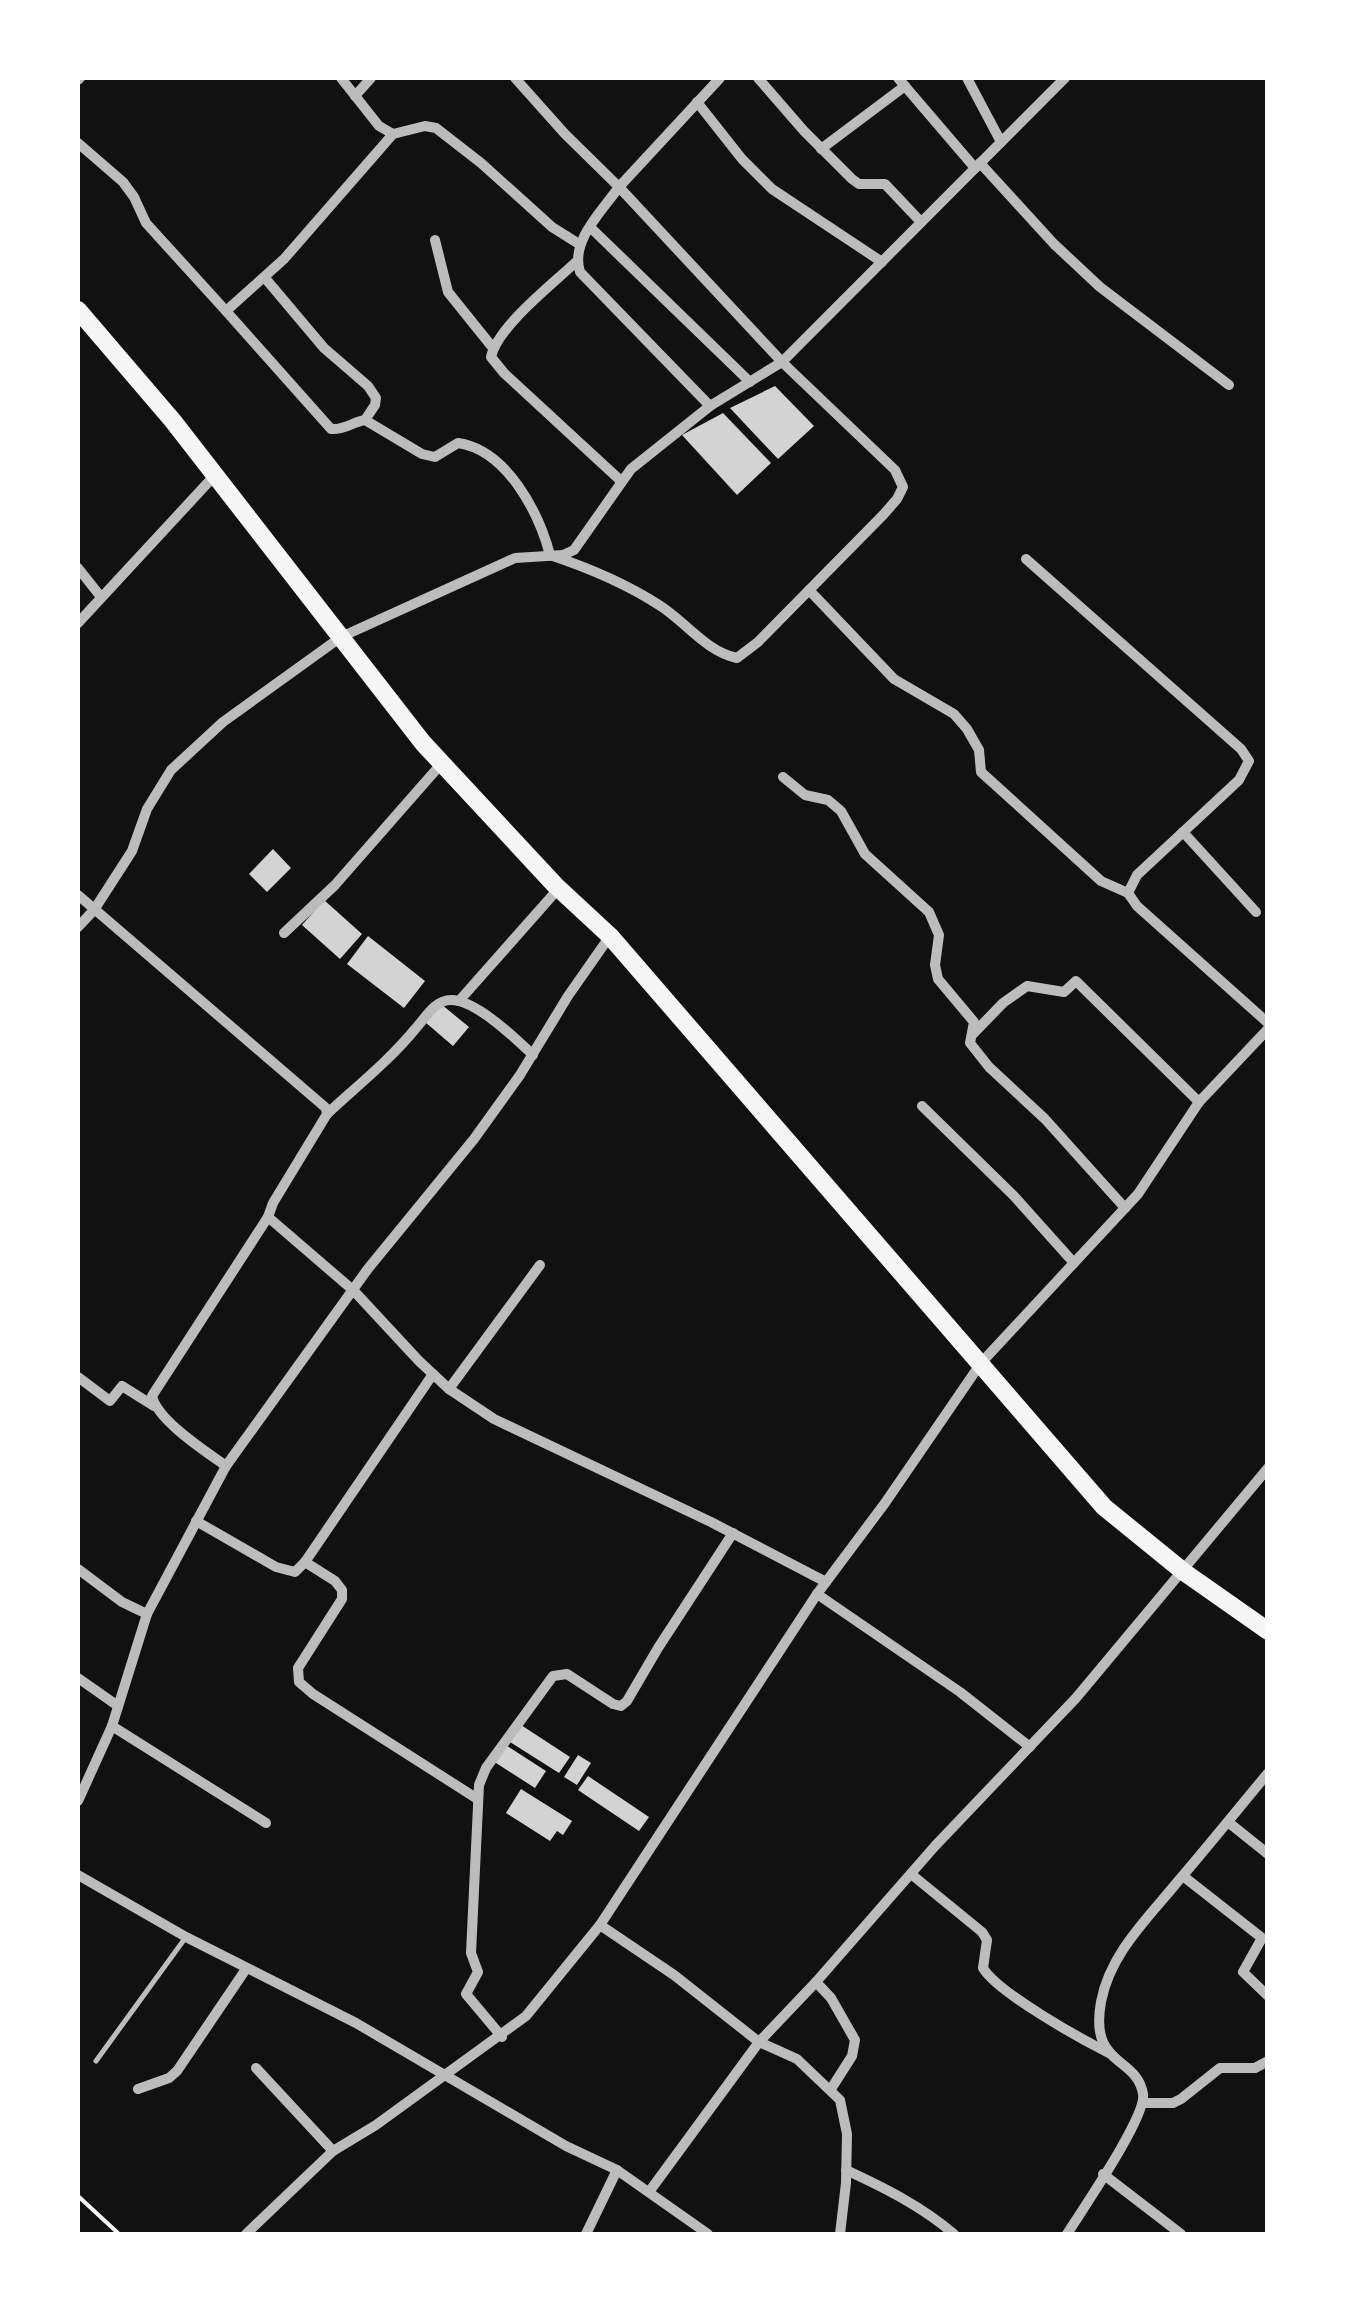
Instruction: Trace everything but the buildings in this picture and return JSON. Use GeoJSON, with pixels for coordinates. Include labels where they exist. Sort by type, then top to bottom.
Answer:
{"type":"FeatureCollection","features":[{"type":"Feature","properties":{"kind":"main road"},"geometry":{"type":"LineString","coordinates":[[78,310],[215,475],[423,744],[559,888],[610,936],[1104,1506],[1184,1572],[1268,1630]]}},
{"type":"Feature","properties":{"kind":"street"},"geometry":{"type":"LineString","coordinates":[[341,78],[379,126],[393,134]]}},
{"type":"Feature","properties":{"kind":"street"},"geometry":{"type":"LineString","coordinates":[[355,96],[371,78]]}},
{"type":"Feature","properties":{"kind":"street"},"geometry":{"type":"LineString","coordinates":[[515,78],[782,362],[895,470],[903,487],[898,500],[737,658],[711,648],[672,613],[625,585],[550,555]]}},
{"type":"Feature","properties":{"kind":"street"},"geometry":{"type":"LineString","coordinates":[[710,406],[580,272],[576,261],[579,244],[619,187],[720,78]]}},
{"type":"Feature","properties":{"kind":"street"},"geometry":{"type":"LineString","coordinates":[[758,78],[821,149],[859,184],[885,184],[921,222]]}},
{"type":"Feature","properties":{"kind":"street"},"geometry":{"type":"LineString","coordinates":[[967,78],[1001,142]]}},
{"type":"Feature","properties":{"kind":"street"},"geometry":{"type":"LineString","coordinates":[[78,927],[94,910],[132,852],[147,809],[171,770],[222,722],[340,637],[515,558],[574,550],[621,481],[645,456],[710,406],[782,362],[1065,78]]}},
{"type":"Feature","properties":{"kind":"street"},"geometry":{"type":"LineString","coordinates":[[821,149],[902,82],[1054,244],[1100,286],[1229,385]]}},
{"type":"Feature","properties":{"kind":"street"},"geometry":{"type":"LineString","coordinates":[[697,102],[772,189],[882,262]]}},
{"type":"Feature","properties":{"kind":"street"},"geometry":{"type":"LineString","coordinates":[[226,311],[264,278],[393,134],[424,126],[436,128],[481,162],[552,227],[579,244]]}},
{"type":"Feature","properties":{"kind":"street"},"geometry":{"type":"LineString","coordinates":[[78,143],[123,182],[146,224],[331,429],[343,430],[365,420],[376,398],[368,386],[324,348],[264,278]]}},
{"type":"Feature","properties":{"kind":"street"},"geometry":{"type":"LineString","coordinates":[[591,228],[750,382]]}},
{"type":"Feature","properties":{"kind":"street"},"geometry":{"type":"LineString","coordinates":[[434,240],[448,292],[493,348]]}},
{"type":"Feature","properties":{"kind":"street"},"geometry":{"type":"LineString","coordinates":[[576,261],[507,330],[491,357],[621,481]]}},
{"type":"Feature","properties":{"kind":"street"},"geometry":{"type":"LineString","coordinates":[[365,420],[422,454],[442,455],[458,442],[476,448],[523,489],[538,516],[550,555]]}},
{"type":"Feature","properties":{"kind":"street"},"geometry":{"type":"LineString","coordinates":[[78,624],[215,475]]}},
{"type":"Feature","properties":{"kind":"street"},"geometry":{"type":"LineString","coordinates":[[1026,559],[1241,749],[1249,761],[1239,780],[1137,875],[1128,893]]}},
{"type":"Feature","properties":{"kind":"street"},"geometry":{"type":"LineString","coordinates":[[78,568],[102,597]]}},
{"type":"Feature","properties":{"kind":"street"},"geometry":{"type":"LineString","coordinates":[[246,2234],[332,2151],[502,2037],[526,2016],[600,1925],[817,1594],[885,1503],[980,1363],[1138,1194],[1200,1102],[1268,1026],[1137,906],[1128,893],[1102,881],[981,772],[979,750],[954,714],[894,679],[809,590]]}},
{"type":"Feature","properties":{"kind":"street"},"geometry":{"type":"LineString","coordinates":[[284,932],[335,884],[442,763]]}},
{"type":"Feature","properties":{"kind":"street"},"geometry":{"type":"LineString","coordinates":[[783,778],[805,795],[828,800],[841,810],[865,854],[929,912],[939,935],[935,965],[938,979],[974,1022],[970,1043],[1126,1208]]}},
{"type":"Feature","properties":{"kind":"street"},"geometry":{"type":"LineString","coordinates":[[1183,832],[1256,912]]}},
{"type":"Feature","properties":{"kind":"street"},"geometry":{"type":"LineString","coordinates":[[458,1001],[559,888]]}},
{"type":"Feature","properties":{"kind":"street"},"geometry":{"type":"LineString","coordinates":[[78,895],[318,1099],[328,1114]]}},
{"type":"Feature","properties":{"kind":"street"},"geometry":{"type":"LineString","coordinates":[[78,1801],[112,1726],[147,1614],[226,1466],[367,1270],[474,1139],[610,936]]}},
{"type":"Feature","properties":{"kind":"street"},"geometry":{"type":"LineString","coordinates":[[972,1034],[1027,986],[1064,992],[1076,981],[1200,1102]]}},
{"type":"Feature","properties":{"kind":"street"},"geometry":{"type":"LineString","coordinates":[[154,1406],[152,1396],[159,1382],[268,1218],[273,1202],[328,1114],[384,1064],[439,1002],[458,1001],[506,1029],[533,1055]]}},
{"type":"Feature","properties":{"kind":"street"},"geometry":{"type":"LineString","coordinates":[[922,1106],[1014,1196],[1074,1263]]}},
{"type":"Feature","properties":{"kind":"street"},"geometry":{"type":"LineString","coordinates":[[268,1218],[354,1291],[433,1374],[494,1418],[826,1582]]}},
{"type":"Feature","properties":{"kind":"street"},"geometry":{"type":"LineString","coordinates":[[449,1388],[540,1265]]}},
{"type":"Feature","properties":{"kind":"street"},"geometry":{"type":"LineString","coordinates":[[196,1521],[287,1572],[295,1572],[433,1374]]}},
{"type":"Feature","properties":{"kind":"street"},"geometry":{"type":"LineString","coordinates":[[78,1377],[110,1401],[122,1386],[154,1406],[226,1466]]}},
{"type":"Feature","properties":{"kind":"street"},"geometry":{"type":"LineString","coordinates":[[649,2192],[759,2042],[1030,1746],[1184,1572],[1268,1468]]}},
{"type":"Feature","properties":{"kind":"street"},"geometry":{"type":"LineString","coordinates":[[502,2037],[466,1994],[478,1972],[471,1953],[479,1833],[476,1798],[486,1768],[553,1676],[567,1674],[613,1704],[621,1706],[627,1702],[732,1533]]}},
{"type":"Feature","properties":{"kind":"street"},"geometry":{"type":"LineString","coordinates":[[305,1562],[342,1590],[338,1607],[298,1668],[300,1682],[324,1702],[476,1798]]}},
{"type":"Feature","properties":{"kind":"street"},"geometry":{"type":"LineString","coordinates":[[78,1569],[122,1602],[147,1614]]}},
{"type":"Feature","properties":{"kind":"street"},"geometry":{"type":"LineString","coordinates":[[817,1594],[960,1692],[1030,1746]]}},
{"type":"Feature","properties":{"kind":"street"},"geometry":{"type":"LineString","coordinates":[[78,1678],[118,1706]]}},
{"type":"Feature","properties":{"kind":"street"},"geometry":{"type":"LineString","coordinates":[[112,1726],[266,1823]]}},
{"type":"Feature","properties":{"kind":"street"},"geometry":{"type":"LineString","coordinates":[[1067,2234],[1129,2134],[1143,2103],[1138,2081],[1109,2053],[1100,2038],[1098,2022],[1107,1982],[1125,1946],[1268,1774]]}},
{"type":"Feature","properties":{"kind":"street"},"geometry":{"type":"LineString","coordinates":[[1228,1822],[1268,1854]]}},
{"type":"Feature","properties":{"kind":"street"},"geometry":{"type":"LineString","coordinates":[[911,1874],[982,1932],[987,1940],[983,1968],[994,1982],[1109,2053]]}},
{"type":"Feature","properties":{"kind":"street"},"geometry":{"type":"LineString","coordinates":[[78,1876],[246,1969],[356,2023],[566,2146],[617,2170],[708,2234]]}},
{"type":"Feature","properties":{"kind":"street"},"geometry":{"type":"LineString","coordinates":[[1183,1876],[1262,1938],[1243,1972],[1268,1996]]}},
{"type":"Feature","properties":{"kind":"street"},"geometry":{"type":"LineString","coordinates":[[600,1925],[674,1975],[759,2042],[797,2059],[831,2088],[840,2100],[846,2134],[840,2234]]}},
{"type":"Feature","properties":{"kind":"street"},"geometry":{"type":"LineString","coordinates":[[138,2089],[170,2078],[178,2071],[246,1969]]}},
{"type":"Feature","properties":{"kind":"street"},"geometry":{"type":"LineString","coordinates":[[816,1982],[856,2040],[852,2056],[831,2088]]}},
{"type":"Feature","properties":{"kind":"street"},"geometry":{"type":"LineString","coordinates":[[1143,2103],[1173,2103],[1220,2068],[1255,2068],[1268,2061]]}},
{"type":"Feature","properties":{"kind":"street"},"geometry":{"type":"LineString","coordinates":[[256,2068],[332,2151]]}},
{"type":"Feature","properties":{"kind":"street"},"geometry":{"type":"LineString","coordinates":[[1255,2068],[1268,2078]]}},
{"type":"Feature","properties":{"kind":"street"},"geometry":{"type":"LineString","coordinates":[[586,2234],[617,2170]]}},
{"type":"Feature","properties":{"kind":"street"},"geometry":{"type":"LineString","coordinates":[[846,2170],[914,2204],[954,2234]]}},
{"type":"Feature","properties":{"kind":"street"},"geometry":{"type":"LineString","coordinates":[[1103,2174],[1180,2234]]}},
{"type":"Feature","properties":{"kind":"lane"},"geometry":{"type":"LineString","coordinates":[[96,2061],[186,1937]]}},
{"type":"Feature","properties":{"kind":"path"},"geometry":{"type":"LineString","coordinates":[[78,2196],[119,2234]]}}]}
